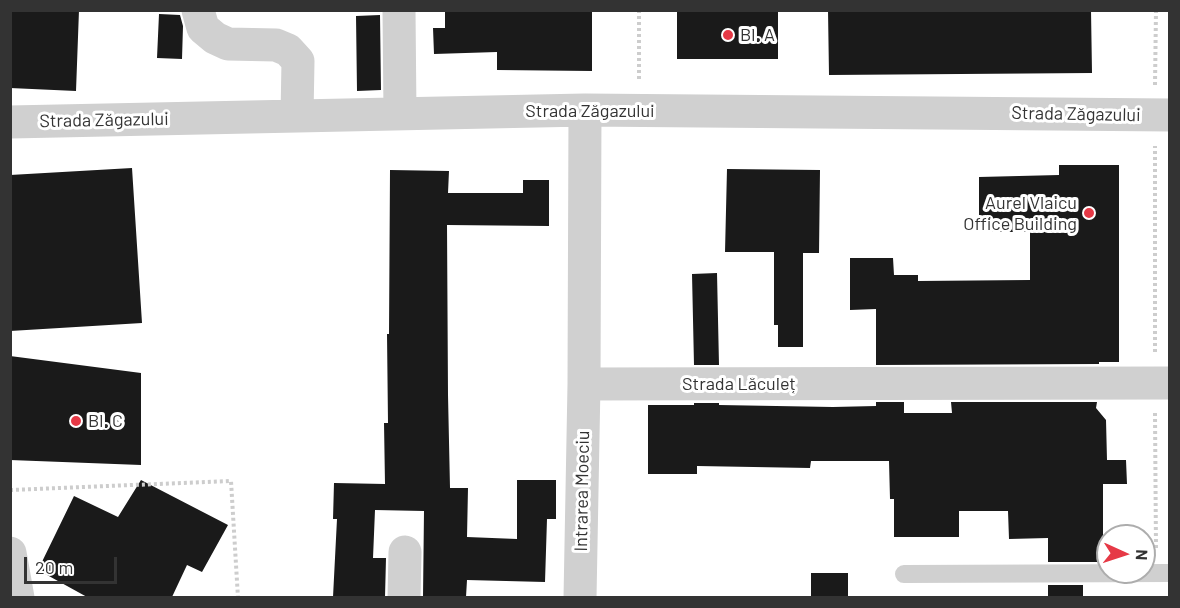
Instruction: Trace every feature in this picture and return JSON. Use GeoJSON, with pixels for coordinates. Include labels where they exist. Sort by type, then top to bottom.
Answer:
{"type":"FeatureCollection","features":[{"type":"Feature","properties":{"kind":"street"},"geometry":{"type":"LineString","coordinates":[[198,10],[203,28],[215,38],[228,44],[276,45],[288,50],[298,61],[297,116]]}},
{"type":"Feature","properties":{"kind":"street"},"geometry":{"type":"LineString","coordinates":[[399,10],[400,114]]}},
{"type":"Feature","properties":{"kind":"street"},"geometry":{"type":"LineString","coordinates":[[584,384],[585,110]]}},
{"type":"Feature","properties":{"kind":"street","name":"Strada Zăgazului"},"geometry":{"type":"LineString","coordinates":[[10,122],[585,110],[1162,115]]}},
{"type":"Feature","properties":{"kind":"street","name":"Strada Lăculeț"},"geometry":{"type":"LineString","coordinates":[[584,384],[1162,383]]}},
{"type":"Feature","properties":{"kind":"street","name":"Intrarea Moeciu"},"geometry":{"type":"LineString","coordinates":[[580,597],[584,384]]}},
{"type":"Feature","properties":{"kind":"street"},"geometry":{"type":"LineString","coordinates":[[404,597],[405,552]]}},
{"type":"Feature","properties":{"kind":"street"},"geometry":{"type":"LineString","coordinates":[[10,554],[18,597]]}},
{"type":"Feature","properties":{"kind":"lane"},"geometry":{"type":"LineString","coordinates":[[904,574],[1163,573]]}},
{"type":"Feature","properties":{"kind":"path"},"geometry":{"type":"LineString","coordinates":[[639,10],[639,110]]}},
{"type":"Feature","properties":{"kind":"path"},"geometry":{"type":"LineString","coordinates":[[1155,10],[1162,115],[1163,573]]}},
{"type":"Feature","properties":{"kind":"path"},"geometry":{"type":"LineString","coordinates":[[10,490],[231,481],[238,597]]}},
{"type":"Feature","properties":{"kind":"building"},"geometry":{"type":"Polygon","coordinates":[[[10,10],[79,10],[76,91],[10,88],[10,10]]]}},
{"type":"Feature","properties":{"kind":"building"},"geometry":{"type":"Polygon","coordinates":[[[445,10],[592,10],[592,71],[497,70],[497,52],[434,54],[433,28],[445,28],[445,10]]]}},
{"type":"Feature","properties":{"kind":"building","name":"Bl. A"},"geometry":{"type":"Polygon","coordinates":[[[677,10],[778,10],[778,59],[677,59],[677,10]]]}},
{"type":"Feature","properties":{"kind":"building"},"geometry":{"type":"Polygon","coordinates":[[[828,10],[1091,10],[1092,73],[829,75],[828,10]]]}},
{"type":"Feature","properties":{"kind":"building"},"geometry":{"type":"Polygon","coordinates":[[[159,14],[180,15],[183,26],[182,59],[157,58],[159,14]]]}},
{"type":"Feature","properties":{"kind":"building"},"geometry":{"type":"Polygon","coordinates":[[[380,15],[381,90],[357,91],[356,16],[380,15]]]}},
{"type":"Feature","properties":{"kind":"building"},"geometry":{"type":"Polygon","coordinates":[[[1059,165],[1119,165],[1119,362],[876,365],[876,309],[850,310],[850,258],[893,258],[894,275],[918,275],[918,281],[1030,280],[1030,232],[979,232],[979,177],[1059,175],[1059,165]]]}},
{"type":"Feature","properties":{"kind":"building"},"geometry":{"type":"Polygon","coordinates":[[[132,168],[142,323],[10,331],[10,175],[132,168]]]}},
{"type":"Feature","properties":{"kind":"building"},"geometry":{"type":"Polygon","coordinates":[[[727,169],[820,170],[819,253],[803,253],[803,347],[778,347],[778,325],[774,325],[774,252],[725,252],[727,169]]]}},
{"type":"Feature","properties":{"kind":"building"},"geometry":{"type":"Polygon","coordinates":[[[390,170],[449,171],[448,193],[523,193],[523,180],[549,180],[549,226],[447,225],[450,488],[468,488],[467,537],[517,539],[517,480],[556,480],[556,519],[547,519],[545,582],[467,580],[466,597],[423,597],[424,511],[375,510],[373,558],[386,558],[385,597],[333,597],[337,519],[333,519],[334,483],[385,484],[384,423],[388,423],[390,170]]]}},
{"type":"Feature","properties":{"kind":"building"},"geometry":{"type":"Polygon","coordinates":[[[717,273],[719,365],[694,365],[692,274],[717,273]]]}},
{"type":"Feature","properties":{"kind":"building","name":"Bl. C"},"geometry":{"type":"Polygon","coordinates":[[[10,356],[141,373],[141,465],[10,460],[10,356]]]}},
{"type":"Feature","properties":{"kind":"building"},"geometry":{"type":"Polygon","coordinates":[[[876,402],[904,402],[904,413],[952,413],[951,402],[1097,402],[1096,408],[1106,420],[1107,460],[1126,460],[1127,484],[1103,484],[1103,524],[1096,524],[1096,562],[1048,562],[1048,538],[1009,539],[1008,511],[959,511],[959,537],[894,537],[894,499],[890,499],[889,461],[811,461],[810,468],[697,466],[697,474],[648,474],[648,405],[719,403],[719,405],[876,406],[876,402]]]}},
{"type":"Feature","properties":{"kind":"building"},"geometry":{"type":"Polygon","coordinates":[[[141,480],[228,525],[202,572],[187,565],[172,597],[87,597],[38,570],[74,496],[118,517],[141,480]]]}},
{"type":"Feature","properties":{"kind":"building"},"geometry":{"type":"Polygon","coordinates":[[[811,573],[848,573],[848,597],[811,597],[811,573]]]}},
{"type":"Feature","properties":{"kind":"building"},"geometry":{"type":"Polygon","coordinates":[[[1048,585],[1083,585],[1083,597],[1048,597],[1048,585]]]}},
{"type":"Feature","properties":{"kind":"place","name":"Bl. A"},"geometry":{"type":"Point","coordinates":[728,35]}},
{"type":"Feature","properties":{"kind":"place","name":"Aurel Vlaicu Office Building"},"geometry":{"type":"Point","coordinates":[1089,213]}},
{"type":"Feature","properties":{"kind":"place","name":"Bl. C"},"geometry":{"type":"Point","coordinates":[76,421]}}]}
